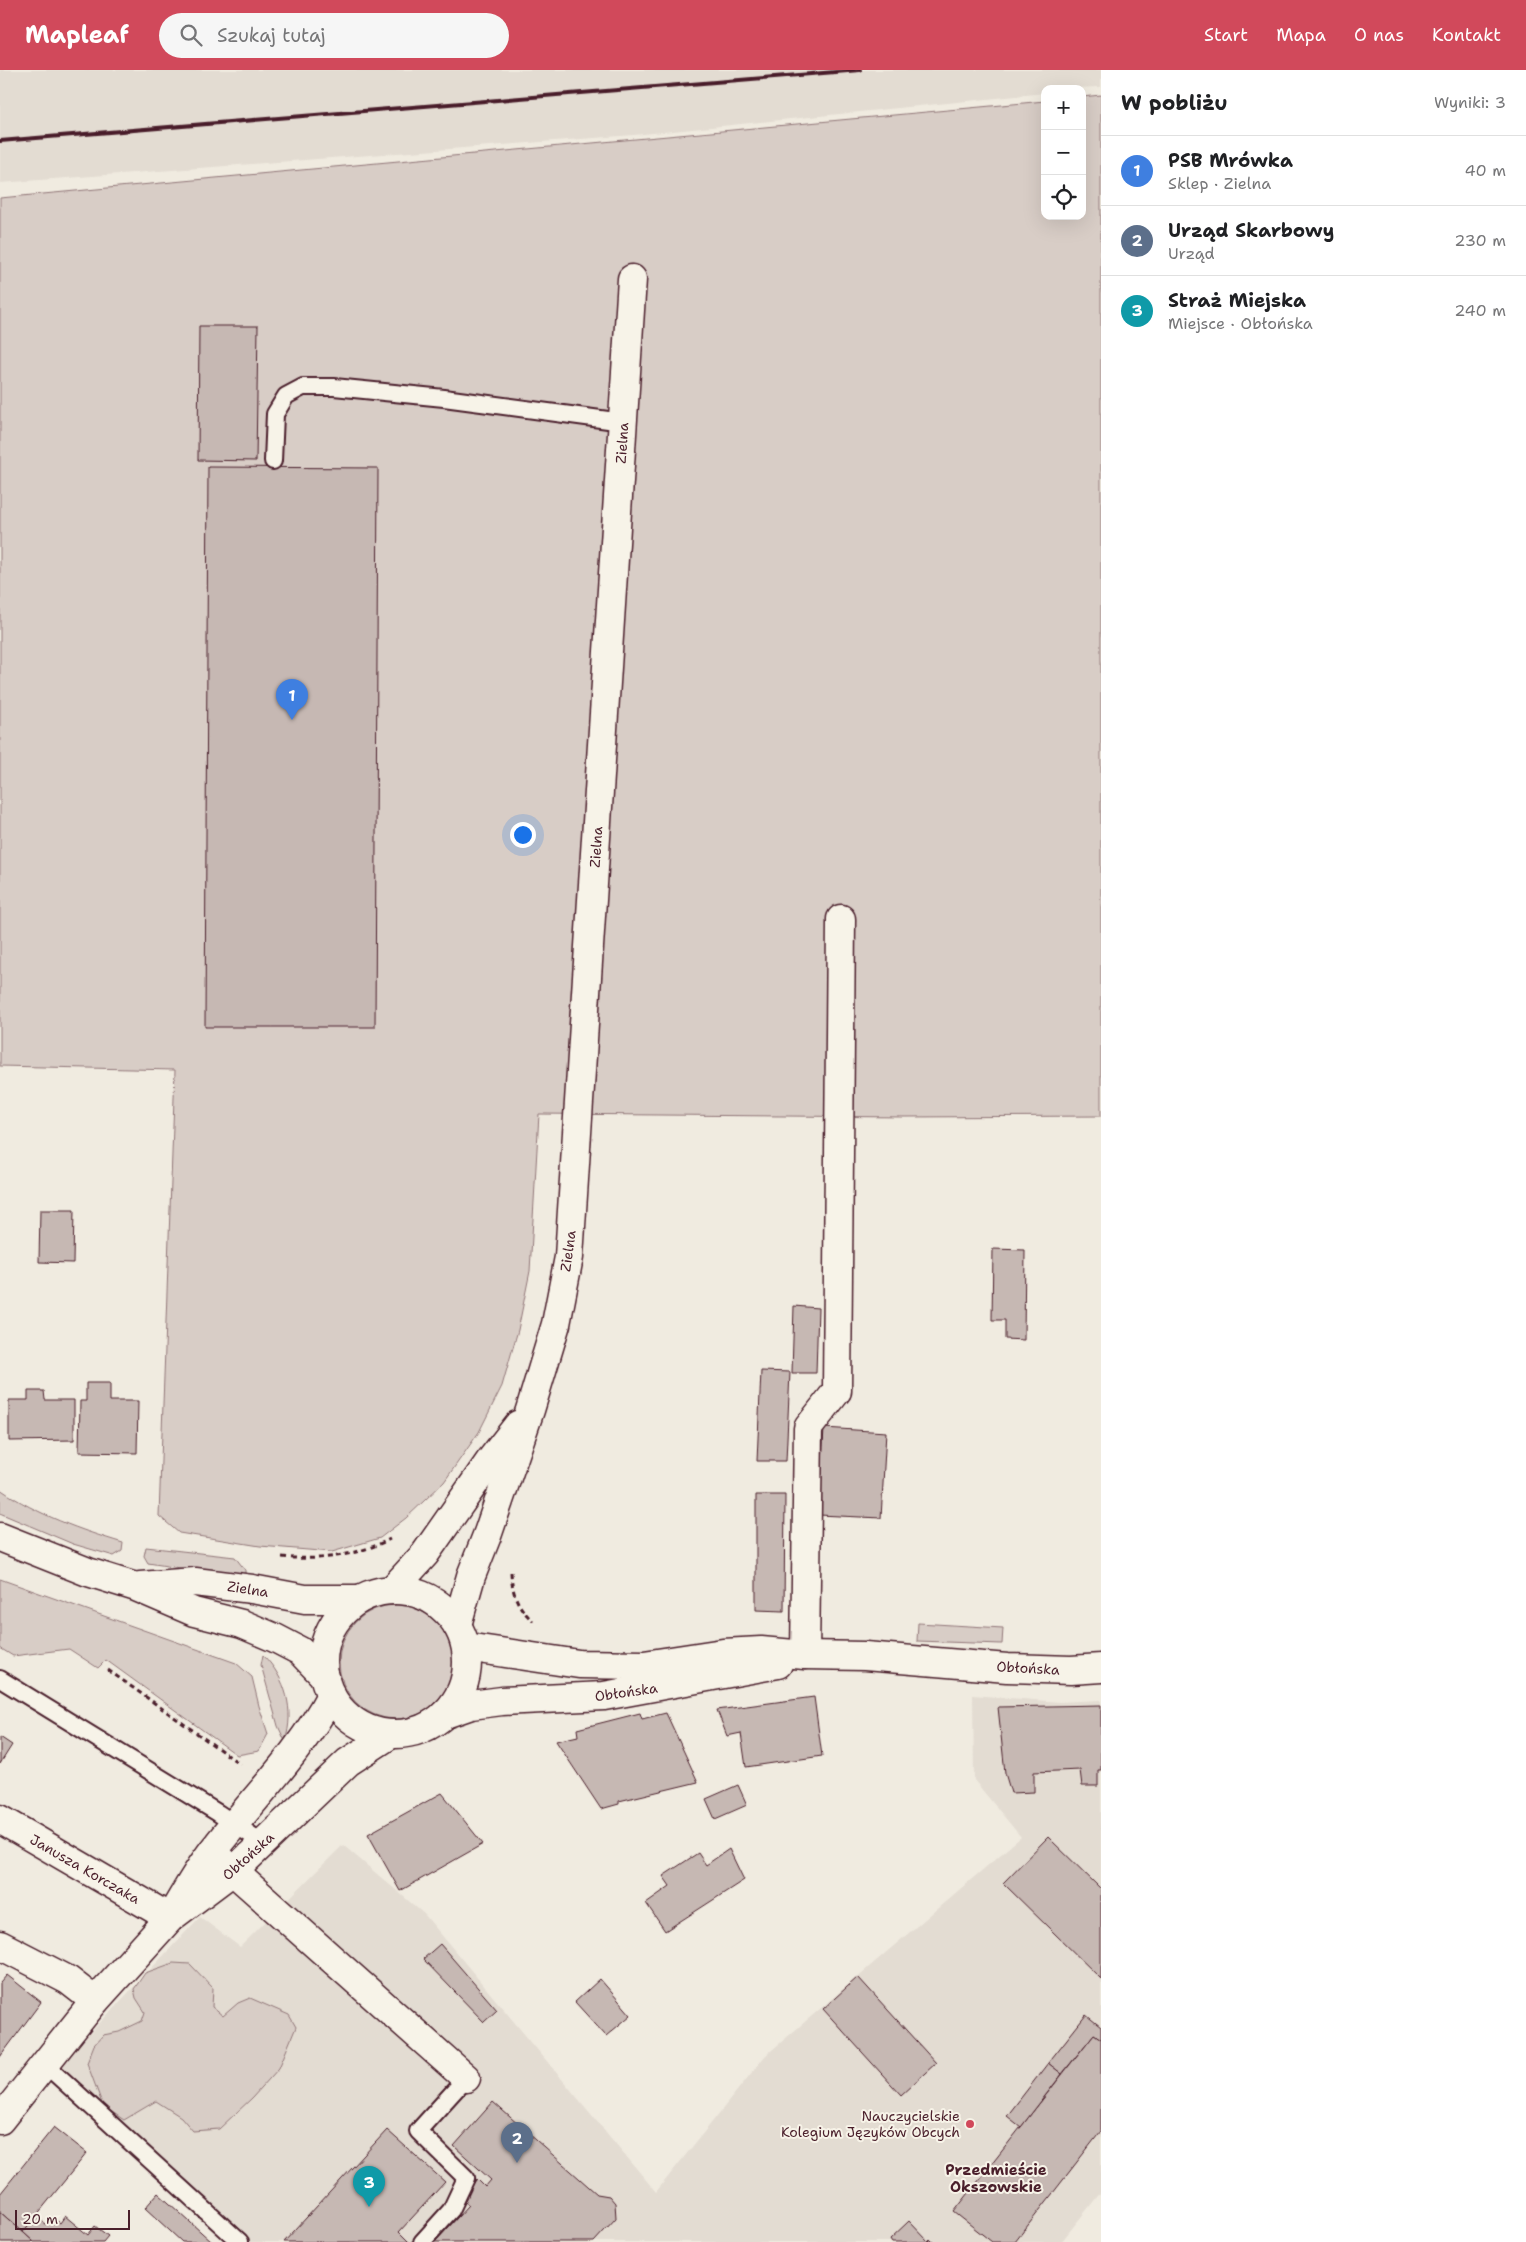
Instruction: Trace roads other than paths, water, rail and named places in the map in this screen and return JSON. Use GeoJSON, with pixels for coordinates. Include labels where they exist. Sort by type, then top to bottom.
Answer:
{"type":"FeatureCollection","features":[{"type":"Feature","properties":{"kind":"street","name":"Zielna"},"geometry":{"type":"LineString","coordinates":[[462,1636],[471,1576],[530,1410],[556,1324],[569,1257],[632,279]]}},
{"type":"Feature","properties":{"kind":"street"},"geometry":{"type":"LineString","coordinates":[[805,1655],[808,1428],[837,1390],[841,919]]}},
{"type":"Feature","properties":{"kind":"street","name":"Zielna"},"geometry":{"type":"LineString","coordinates":[[392,1590],[425,1554],[490,1461],[530,1410]]}},
{"type":"Feature","properties":{"kind":"street","name":"Zielna"},"geometry":{"type":"LineString","coordinates":[[0,1537],[88,1572],[136,1586],[194,1612],[242,1624],[275,1638],[300,1651],[328,1686]]}},
{"type":"Feature","properties":{"kind":"street","name":"Zielna"},"geometry":{"type":"LineString","coordinates":[[136,1586],[195,1582],[304,1599],[359,1599]]}},
{"type":"Feature","properties":{"kind":"street"},"geometry":{"type":"LineString","coordinates":[[392,1590],[411,1592],[430,1599],[445,1610],[462,1636],[467,1671],[460,1695],[445,1714],[429,1726],[411,1732],[392,1734],[373,1730],[356,1722],[342,1710],[328,1686],[324,1655],[329,1633],[342,1614],[359,1599],[375,1593],[392,1590]]}},
{"type":"Feature","properties":{"kind":"street","name":"Obłońska"},"geometry":{"type":"LineString","coordinates":[[462,1636],[548,1661],[580,1664],[644,1665],[723,1653],[760,1652],[865,1656],[1007,1668],[1072,1670],[1101,1668]]}},
{"type":"Feature","properties":{"kind":"street","name":"Obłońska"},"geometry":{"type":"LineString","coordinates":[[445,1714],[471,1705],[502,1701],[604,1696],[649,1689],[771,1666],[805,1655]]}},
{"type":"Feature","properties":{"kind":"street","name":"Obłońska"},"geometry":{"type":"LineString","coordinates":[[0,2120],[95,2001],[170,1918],[212,1852],[288,1759],[321,1714],[328,1686]]}},
{"type":"Feature","properties":{"kind":"street","name":"Obłońska"},"geometry":{"type":"LineString","coordinates":[[170,1918],[233,1871],[348,1762],[392,1734]]}},
{"type":"Feature","properties":{"kind":"street","name":"Janusza Korczaka"},"geometry":{"type":"LineString","coordinates":[[0,1820],[170,1918]]}},
{"type":"Feature","properties":{"kind":"street"},"geometry":{"type":"LineString","coordinates":[[212,1852],[466,2078]]}},
{"type":"Feature","properties":{"kind":"street"},"geometry":{"type":"LineString","coordinates":[[0,1945],[68,1980],[95,2001]]}},
{"type":"Feature","properties":{"kind":"lane"},"geometry":{"type":"LineString","coordinates":[[273,461],[275,414],[286,396],[303,387],[334,387],[444,398],[623,422]]}},
{"type":"Feature","properties":{"kind":"lane"},"geometry":{"type":"LineString","coordinates":[[0,1680],[235,1823],[263,1843]]}},
{"type":"Feature","properties":{"kind":"lane"},"geometry":{"type":"LineString","coordinates":[[45,2064],[240,2242]]}},
{"type":"Feature","properties":{"kind":"lane"},"geometry":{"type":"LineString","coordinates":[[422,2242],[451,2210],[466,2178],[418,2132],[466,2078]]}},
{"type":"Feature","properties":{"kind":"railway"},"geometry":{"type":"LineString","coordinates":[[0,141],[860,70]]}},
{"type":"Feature","properties":{"kind":"place","name":"PSB Mrówka"},"geometry":{"type":"Point","coordinates":[292,720]}},
{"type":"Feature","properties":{"kind":"place","name":"Nauczycielskie Kolegium Języków Obcych"},"geometry":{"type":"Point","coordinates":[970,2124]}},
{"type":"Feature","properties":{"kind":"place","name":"Urząd Skarbowy"},"geometry":{"type":"Point","coordinates":[517,2163]}},
{"type":"Feature","properties":{"kind":"place","name":"Straż Miejska"},"geometry":{"type":"Point","coordinates":[369,2207]}},
{"type":"Feature","properties":{"kind":"district","name":"Przedmieście Okszowskie"},"geometry":{"type":"Point","coordinates":[996,2178]}}]}
